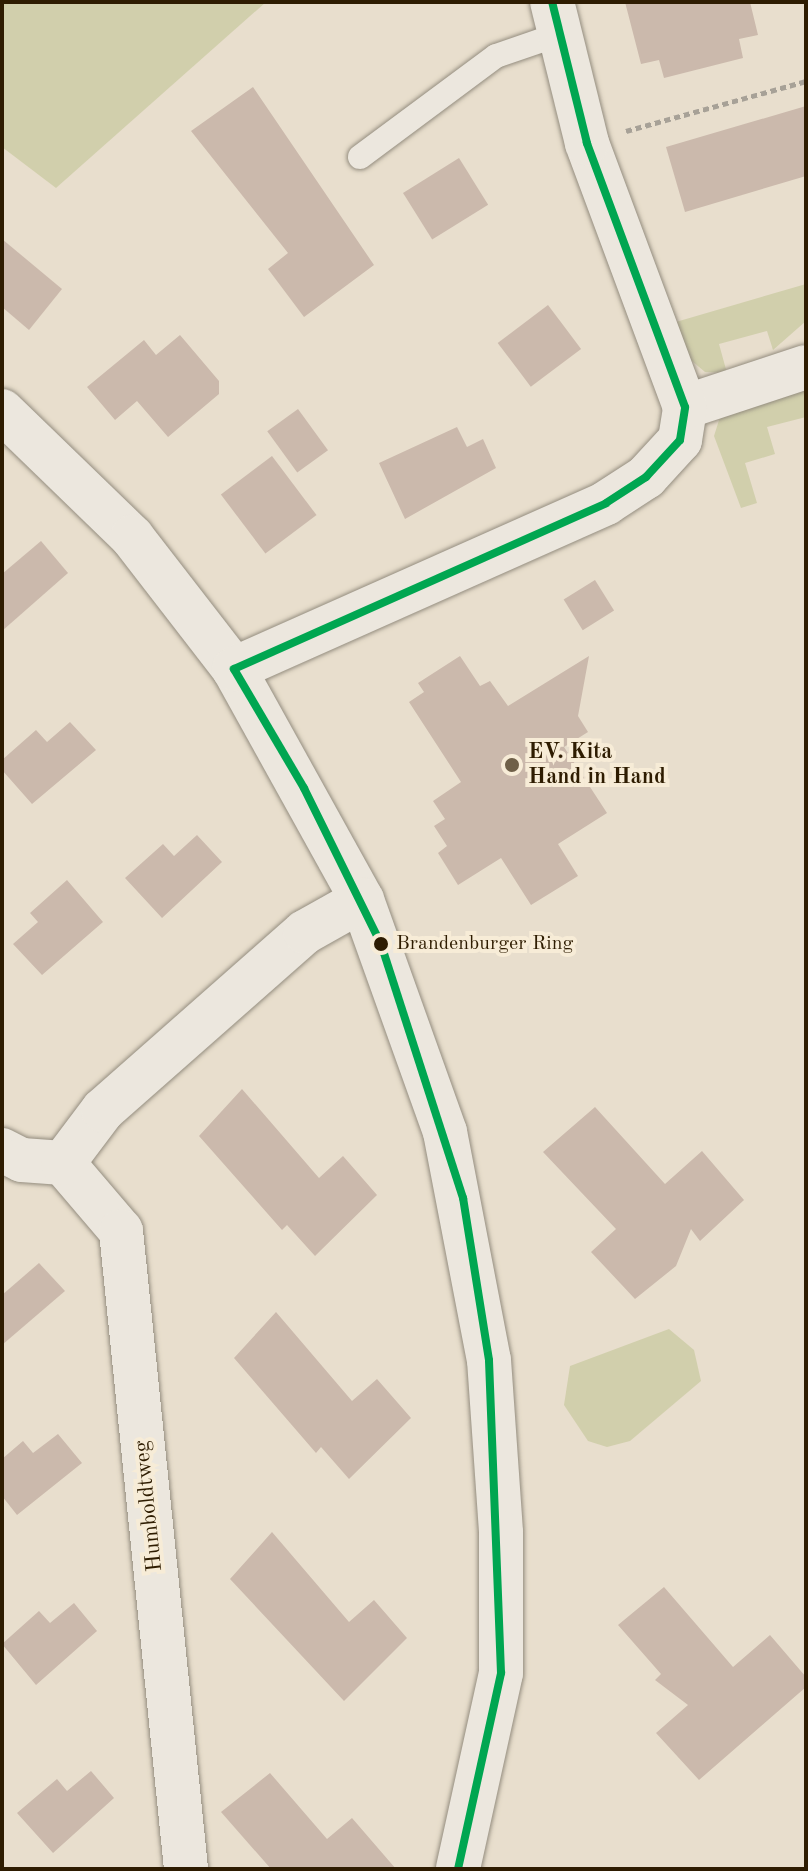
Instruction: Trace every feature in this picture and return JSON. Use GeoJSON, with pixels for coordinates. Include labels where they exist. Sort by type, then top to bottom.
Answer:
{"type":"FeatureCollection","features":[{"type":"Feature","properties":{"kind":"street"},"geometry":{"type":"LineString","coordinates":[[234,669],[606,503],[646,477],[680,440],[685,407],[587,143],[556,18]]}},
{"type":"Feature","properties":{"kind":"street"},"geometry":{"type":"LineString","coordinates":[[685,407],[806,367]]}},
{"type":"Feature","properties":{"kind":"street"},"geometry":{"type":"LineString","coordinates":[[2,411],[132,537],[234,669],[362,900],[445,1132],[489,1360],[501,1673],[458,1869]]}},
{"type":"Feature","properties":{"kind":"street"},"geometry":{"type":"LineString","coordinates":[[2,1150],[22,1160],[63,1163],[103,1110],[281,953],[362,900]]}},
{"type":"Feature","properties":{"kind":"street","name":"Humboldtweg"},"geometry":{"type":"LineString","coordinates":[[63,1163],[121,1231],[186,1869]]}},
{"type":"Feature","properties":{"kind":"lane"},"geometry":{"type":"LineString","coordinates":[[360,157],[496,56],[556,18]]}},
{"type":"Feature","properties":{"kind":"path"},"geometry":{"type":"LineString","coordinates":[[587,143],[806,81]]}},
{"type":"Feature","properties":{"kind":"shaded area"},"geometry":{"type":"Polygon","coordinates":[[[2,2],[266,2],[56,188],[2,147],[2,2]]]}},
{"type":"Feature","properties":{"kind":"shaded area"},"geometry":{"type":"Polygon","coordinates":[[[806,284],[806,321],[773,350],[767,331],[719,344],[727,373],[705,372],[686,356],[669,324],[806,284]]]}},
{"type":"Feature","properties":{"kind":"shaded area"},"geometry":{"type":"Polygon","coordinates":[[[806,383],[806,417],[767,427],[775,454],[745,463],[757,503],[741,508],[714,436],[720,417],[806,383]]]}},
{"type":"Feature","properties":{"kind":"shaded area"},"geometry":{"type":"Polygon","coordinates":[[[669,1329],[694,1350],[701,1381],[630,1441],[607,1447],[588,1441],[564,1405],[570,1366],[669,1329]]]}},
{"type":"Feature","properties":{"kind":"building"},"geometry":{"type":"Polygon","coordinates":[[[625,2],[750,2],[758,35],[739,39],[743,58],[664,78],[659,60],[641,64],[625,2]]]}},
{"type":"Feature","properties":{"kind":"building"},"geometry":{"type":"Polygon","coordinates":[[[253,87],[374,265],[304,317],[268,269],[288,253],[191,131],[253,87]]]}},
{"type":"Feature","properties":{"kind":"building"},"geometry":{"type":"Polygon","coordinates":[[[806,106],[806,176],[685,212],[666,147],[806,106]]]}},
{"type":"Feature","properties":{"kind":"building"},"geometry":{"type":"Polygon","coordinates":[[[459,158],[488,205],[432,240],[403,193],[459,158]]]}},
{"type":"Feature","properties":{"kind":"building"},"geometry":{"type":"Polygon","coordinates":[[[2,239],[62,289],[29,330],[2,307],[2,239]]]}},
{"type":"Feature","properties":{"kind":"building"},"geometry":{"type":"Polygon","coordinates":[[[548,305],[581,349],[531,387],[498,343],[548,305]]]}},
{"type":"Feature","properties":{"kind":"building"},"geometry":{"type":"Polygon","coordinates":[[[180,335],[219,381],[219,394],[168,437],[137,401],[115,420],[87,387],[144,340],[156,355],[180,335]]]}},
{"type":"Feature","properties":{"kind":"building"},"geometry":{"type":"Polygon","coordinates":[[[298,409],[328,450],[297,473],[267,431],[298,409]]]}},
{"type":"Feature","properties":{"kind":"building"},"geometry":{"type":"Polygon","coordinates":[[[457,427],[467,447],[483,439],[496,468],[405,519],[379,463],[457,427]]]}},
{"type":"Feature","properties":{"kind":"building"},"geometry":{"type":"Polygon","coordinates":[[[272,456],[317,515],[265,554],[221,495],[272,456]]]}},
{"type":"Feature","properties":{"kind":"building"},"geometry":{"type":"Polygon","coordinates":[[[41,541],[68,573],[2,631],[2,574],[41,541]]]}},
{"type":"Feature","properties":{"kind":"building"},"geometry":{"type":"Polygon","coordinates":[[[595,580],[614,611],[583,630],[564,600],[595,580]]]}},
{"type":"Feature","properties":{"kind":"building","name":"EV. Kita Hand in Hand"},"geometry":{"type":"Polygon","coordinates":[[[460,656],[480,686],[490,681],[508,706],[589,656],[578,716],[588,732],[564,747],[607,813],[558,844],[578,876],[531,905],[501,858],[458,885],[438,853],[447,846],[434,826],[445,819],[433,801],[461,782],[409,702],[424,692],[418,683],[460,656]]]}},
{"type":"Feature","properties":{"kind":"building"},"geometry":{"type":"Polygon","coordinates":[[[70,722],[96,750],[32,804],[2,770],[2,760],[36,730],[47,742],[70,722]]]}},
{"type":"Feature","properties":{"kind":"building"},"geometry":{"type":"Polygon","coordinates":[[[197,835],[222,862],[162,918],[125,878],[163,844],[174,856],[197,835]]]}},
{"type":"Feature","properties":{"kind":"building"},"geometry":{"type":"Polygon","coordinates":[[[67,880],[103,922],[42,975],[13,944],[38,922],[30,913],[67,880]]]}},
{"type":"Feature","properties":{"kind":"building"},"geometry":{"type":"Polygon","coordinates":[[[242,1089],[319,1178],[343,1156],[377,1195],[315,1256],[287,1225],[282,1230],[199,1136],[242,1089]]]}},
{"type":"Feature","properties":{"kind":"building"},"geometry":{"type":"Polygon","coordinates":[[[595,1107],[665,1184],[702,1151],[744,1200],[700,1241],[691,1229],[676,1266],[635,1299],[591,1252],[616,1229],[543,1152],[595,1107]]]}},
{"type":"Feature","properties":{"kind":"building"},"geometry":{"type":"Polygon","coordinates":[[[39,1263],[65,1291],[2,1345],[2,1295],[39,1263]]]}},
{"type":"Feature","properties":{"kind":"building"},"geometry":{"type":"Polygon","coordinates":[[[276,1312],[352,1401],[377,1379],[411,1418],[349,1479],[321,1447],[316,1453],[234,1358],[276,1312]]]}},
{"type":"Feature","properties":{"kind":"building"},"geometry":{"type":"Polygon","coordinates":[[[58,1434],[82,1463],[17,1515],[2,1496],[2,1459],[23,1441],[33,1453],[58,1434]]]}},
{"type":"Feature","properties":{"kind":"building"},"geometry":{"type":"Polygon","coordinates":[[[272,1532],[349,1622],[374,1600],[407,1638],[344,1701],[230,1579],[272,1532]]]}},
{"type":"Feature","properties":{"kind":"building"},"geometry":{"type":"Polygon","coordinates":[[[664,1587],[733,1667],[770,1635],[806,1677],[806,1687],[699,1780],[656,1733],[688,1705],[655,1680],[661,1674],[618,1625],[664,1587]]]}},
{"type":"Feature","properties":{"kind":"building"},"geometry":{"type":"Polygon","coordinates":[[[74,1603],[97,1631],[36,1685],[2,1644],[39,1611],[50,1623],[74,1603]]]}},
{"type":"Feature","properties":{"kind":"building"},"geometry":{"type":"Polygon","coordinates":[[[91,1771],[114,1798],[53,1853],[17,1813],[57,1779],[67,1791],[91,1771]]]}},
{"type":"Feature","properties":{"kind":"building"},"geometry":{"type":"Polygon","coordinates":[[[270,1773],[327,1839],[352,1818],[396,1869],[271,1869],[221,1812],[270,1773]]]}},
{"type":"Feature","properties":{"kind":"transit line"},"geometry":{"type":"LineString","coordinates":[[458,1869],[501,1673],[489,1360],[463,1198],[381,944],[304,788],[234,669],[606,503],[646,477],[680,440],[685,407],[587,143],[552,2]]}},
{"type":"Feature","properties":{"kind":"place","name":"EV. Kita Hand in Hand"},"geometry":{"type":"Point","coordinates":[512,765]}},
{"type":"Feature","properties":{"kind":"place","name":"Brandenburger Ring"},"geometry":{"type":"Point","coordinates":[381,944]}}]}
